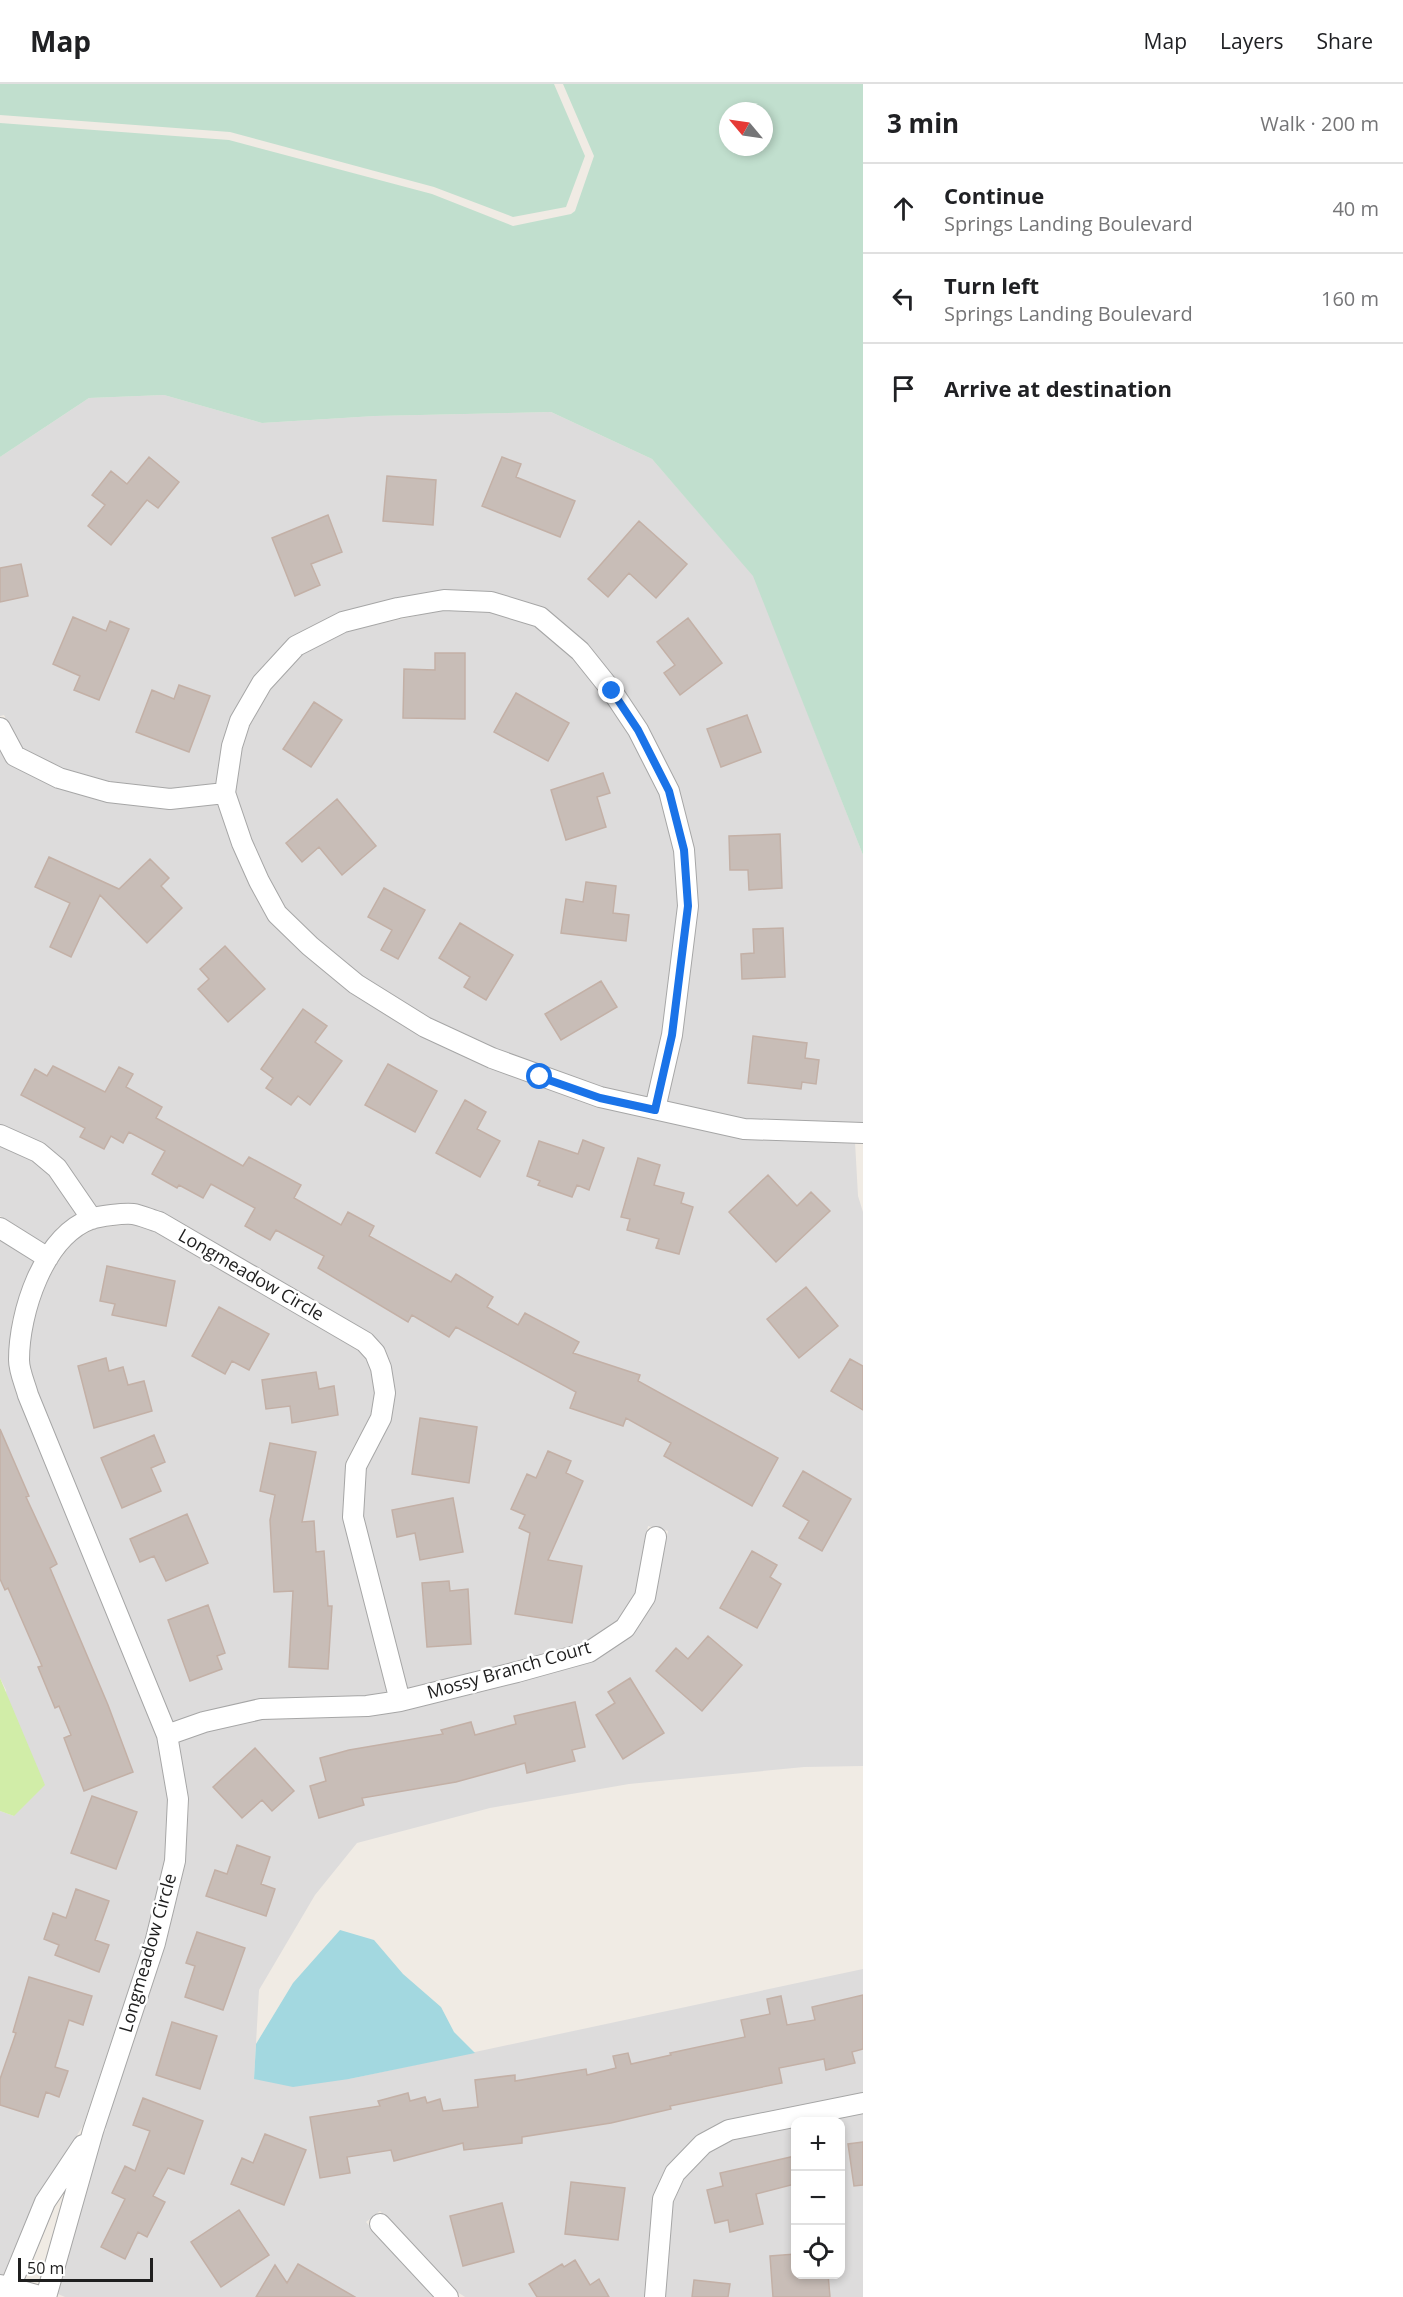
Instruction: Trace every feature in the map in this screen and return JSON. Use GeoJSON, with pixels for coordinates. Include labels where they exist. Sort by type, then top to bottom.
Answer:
{"type":"FeatureCollection","features":[{"type":"Feature","properties":{"kind":"street"},"geometry":{"type":"LineString","coordinates":[[655,1110],[672,1035],[687,917],[684,850],[669,791],[638,730],[612,691],[580,651],[540,617],[490,602],[444,600],[343,622],[296,646],[262,683],[240,721],[232,746],[225,793],[242,843],[277,914],[310,946],[356,984],[425,1027],[492,1058],[600,1098],[655,1110],[744,1129],[863,1133]]}},
{"type":"Feature","properties":{"kind":"street"},"geometry":{"type":"LineString","coordinates":[[0,728],[15,756],[59,778],[108,792],[170,799],[225,793]]}},
{"type":"Feature","properties":{"kind":"street"},"geometry":{"type":"LineString","coordinates":[[0,1135],[38,1152],[57,1168],[92,1219]]}},
{"type":"Feature","properties":{"kind":"street","name":"Longmeadow Circle"},"geometry":{"type":"LineString","coordinates":[[46,2297],[93,2131],[154,1943],[175,1862],[178,1799],[167,1735],[28,1395],[19,1362],[22,1323],[33,1286],[48,1258],[66,1234],[92,1219],[132,1214],[159,1222],[365,1342],[375,1353],[381,1368],[385,1393],[381,1418],[356,1466],[353,1517],[400,1701]]}},
{"type":"Feature","properties":{"kind":"street"},"geometry":{"type":"LineString","coordinates":[[0,1227],[48,1258]]}},
{"type":"Feature","properties":{"kind":"street","name":"Mossy Branch Court"},"geometry":{"type":"LineString","coordinates":[[400,1701],[589,1652],[625,1628],[645,1597],[656,1538]]}},
{"type":"Feature","properties":{"kind":"street"},"geometry":{"type":"LineString","coordinates":[[167,1735],[204,1722],[261,1709],[367,1706],[400,1701]]}},
{"type":"Feature","properties":{"kind":"street"},"geometry":{"type":"LineString","coordinates":[[655,2297],[663,2199],[675,2173],[703,2144],[729,2130],[863,2103]]}},
{"type":"Feature","properties":{"kind":"street","name":"Longmeadow Circle"},"geometry":{"type":"LineString","coordinates":[[5,2291],[45,2202],[93,2131]]}},
{"type":"Feature","properties":{"kind":"street"},"geometry":{"type":"LineString","coordinates":[[380,2224],[448,2297]]}},
{"type":"Feature","properties":{"kind":"street"},"geometry":{"type":"LineString","coordinates":[[5,2291],[36,2297]]}},
{"type":"Feature","properties":{"kind":"shaded area"},"geometry":{"type":"Polygon","coordinates":[[[164,395],[262,423],[375,416],[551,412],[652,459],[754,576],[863,855],[863,1123],[744,1120],[667,1103],[682,1037],[698,908],[694,849],[678,788],[542,608],[490,592],[441,591],[340,612],[291,637],[254,677],[231,716],[222,744],[216,784],[169,789],[109,783],[62,769],[22,750],[4,715],[0,716],[0,457],[89,398],[164,395]]]}},
{"type":"Feature","properties":{"kind":"shaded area"},"geometry":{"type":"Polygon","coordinates":[[[446,609],[490,611],[535,625],[572,657],[604,695],[629,733],[659,794],[674,851],[678,905],[662,1032],[647,1098],[602,1088],[495,1049],[430,1019],[362,977],[316,939],[285,909],[251,841],[235,793],[242,749],[250,725],[271,689],[303,653],[348,631],[446,609]]]}},
{"type":"Feature","properties":{"kind":"shaded area"},"geometry":{"type":"Polygon","coordinates":[[[0,749],[11,765],[218,803],[232,845],[249,884],[270,920],[489,1067],[599,1107],[743,1138],[855,1142],[858,1196],[863,1212],[863,1766],[804,1767],[629,1784],[490,1808],[357,1843],[315,1895],[259,1990],[254,2079],[349,2079],[863,1969],[863,2093],[726,2121],[697,2135],[667,2166],[653,2198],[645,2297],[465,2297],[453,2289],[380,2211],[366,2222],[435,2297],[65,2297],[58,2294],[102,2136],[165,1947],[185,1865],[189,1800],[178,1742],[207,1731],[264,1719],[368,1716],[394,1712],[593,1661],[632,1636],[654,1603],[668,1531],[648,1526],[635,1593],[617,1621],[584,1643],[407,1689],[363,1517],[366,1469],[390,1423],[395,1395],[391,1368],[382,1347],[370,1334],[164,1214],[97,1208],[42,1144],[0,1125],[0,749]]]}},
{"type":"Feature","properties":{"kind":"shaded area"},"geometry":{"type":"Polygon","coordinates":[[[0,1146],[33,1161],[50,1174],[78,1215],[58,1227],[45,1245],[0,1216],[0,1146]]]}},
{"type":"Feature","properties":{"kind":"shaded area"},"geometry":{"type":"Polygon","coordinates":[[[133,1224],[156,1231],[359,1349],[367,1357],[375,1392],[371,1414],[346,1461],[343,1515],[387,1693],[364,1697],[258,1700],[200,1712],[172,1723],[38,1394],[29,1362],[32,1326],[43,1290],[57,1263],[74,1241],[96,1228],[133,1224]]]}},
{"type":"Feature","properties":{"kind":"shaded area"},"geometry":{"type":"Polygon","coordinates":[[[0,1238],[35,1260],[24,1282],[12,1320],[9,1363],[19,1398],[157,1737],[168,1799],[165,1859],[145,1940],[83,2126],[37,2196],[2,2278],[0,2277],[0,1811],[14,1816],[6,1690],[0,1678],[0,1238]]]}},
{"type":"Feature","properties":{"kind":"shaded area"},"geometry":{"type":"Polygon","coordinates":[[[863,2113],[863,2297],[665,2297],[673,2203],[684,2179],[710,2151],[733,2140],[791,2128],[791,2279],[845,2279],[845,2117],[842,2117],[863,2113]]]}},
{"type":"Feature","properties":{"kind":"green space"},"geometry":{"type":"Polygon","coordinates":[[[0,84],[554,84],[585,156],[566,207],[513,217],[434,187],[230,132],[0,115],[0,84]]]}},
{"type":"Feature","properties":{"kind":"green space"},"geometry":{"type":"Polygon","coordinates":[[[563,84],[863,84],[863,855],[753,576],[652,459],[551,412],[375,416],[262,423],[164,395],[89,398],[0,457],[0,123],[229,140],[432,194],[513,226],[571,214],[575,211],[594,156],[563,84]]]}},
{"type":"Feature","properties":{"kind":"green space"},"geometry":{"type":"Polygon","coordinates":[[[0,1678],[45,1785],[14,1816],[0,1811],[0,1678]]]}},
{"type":"Feature","properties":{"kind":"water"},"geometry":{"type":"Polygon","coordinates":[[[340,1930],[374,1940],[403,1974],[441,2007],[454,2032],[475,2053],[349,2079],[293,2087],[254,2079],[256,2044],[293,1983],[340,1930]]]}},
{"type":"Feature","properties":{"kind":"building"},"geometry":{"type":"Polygon","coordinates":[[[149,457],[179,482],[158,508],[147,500],[111,545],[88,526],[105,505],[92,495],[111,471],[127,484],[149,457]]]}},
{"type":"Feature","properties":{"kind":"building"},"geometry":{"type":"Polygon","coordinates":[[[502,457],[521,464],[516,477],[575,501],[560,537],[482,506],[502,457]]]}},
{"type":"Feature","properties":{"kind":"building"},"geometry":{"type":"Polygon","coordinates":[[[387,476],[436,480],[433,525],[383,521],[387,476]]]}},
{"type":"Feature","properties":{"kind":"building"},"geometry":{"type":"Polygon","coordinates":[[[328,515],[342,552],[311,564],[320,585],[295,596],[272,538],[328,515]]]}},
{"type":"Feature","properties":{"kind":"building"},"geometry":{"type":"Polygon","coordinates":[[[639,521],[687,564],[656,598],[629,573],[608,597],[588,579],[639,521]]]}},
{"type":"Feature","properties":{"kind":"building"},"geometry":{"type":"Polygon","coordinates":[[[21,564],[28,596],[0,602],[0,568],[21,564]]]}},
{"type":"Feature","properties":{"kind":"building"},"geometry":{"type":"Polygon","coordinates":[[[73,617],[106,631],[110,621],[129,629],[99,700],[74,690],[80,676],[53,664],[73,617]]]}},
{"type":"Feature","properties":{"kind":"building"},"geometry":{"type":"Polygon","coordinates":[[[688,618],[722,663],[680,695],[664,673],[675,665],[657,642],[688,618]]]}},
{"type":"Feature","properties":{"kind":"building"},"geometry":{"type":"Polygon","coordinates":[[[435,653],[465,653],[465,719],[403,718],[404,669],[435,670],[435,653]]]}},
{"type":"Feature","properties":{"kind":"building"},"geometry":{"type":"Polygon","coordinates":[[[179,685],[210,696],[189,752],[136,732],[152,690],[174,699],[179,685]]]}},
{"type":"Feature","properties":{"kind":"building"},"geometry":{"type":"Polygon","coordinates":[[[516,693],[569,723],[548,761],[494,732],[516,693]]]}},
{"type":"Feature","properties":{"kind":"building"},"geometry":{"type":"Polygon","coordinates":[[[314,702],[342,720],[311,767],[283,749],[314,702]]]}},
{"type":"Feature","properties":{"kind":"building"},"geometry":{"type":"Polygon","coordinates":[[[747,715],[761,752],[721,767],[707,729],[747,715]]]}},
{"type":"Feature","properties":{"kind":"building"},"geometry":{"type":"Polygon","coordinates":[[[603,773],[610,793],[597,797],[606,827],[566,840],[551,790],[603,773]]]}},
{"type":"Feature","properties":{"kind":"building"},"geometry":{"type":"Polygon","coordinates":[[[337,799],[376,846],[342,875],[319,847],[302,862],[286,843],[337,799]]]}},
{"type":"Feature","properties":{"kind":"building"},"geometry":{"type":"Polygon","coordinates":[[[780,834],[782,888],[749,890],[748,870],[730,870],[729,836],[780,834]]]}},
{"type":"Feature","properties":{"kind":"building"},"geometry":{"type":"Polygon","coordinates":[[[49,857],[119,889],[150,859],[169,878],[161,886],[182,908],[147,943],[100,895],[71,957],[50,947],[70,903],[35,887],[49,857]]]}},
{"type":"Feature","properties":{"kind":"building"},"geometry":{"type":"Polygon","coordinates":[[[586,882],[616,886],[613,913],[629,915],[626,941],[561,933],[566,899],[583,902],[586,882]]]}},
{"type":"Feature","properties":{"kind":"building"},"geometry":{"type":"Polygon","coordinates":[[[384,888],[425,910],[398,959],[381,950],[392,930],[368,917],[384,888]]]}},
{"type":"Feature","properties":{"kind":"building"},"geometry":{"type":"Polygon","coordinates":[[[460,923],[513,955],[486,1000],[464,987],[470,977],[439,958],[460,923]]]}},
{"type":"Feature","properties":{"kind":"building"},"geometry":{"type":"Polygon","coordinates":[[[783,928],[785,977],[742,979],[741,954],[754,953],[753,929],[783,928]]]}},
{"type":"Feature","properties":{"kind":"building"},"geometry":{"type":"Polygon","coordinates":[[[225,946],[265,989],[228,1022],[198,989],[209,979],[200,969],[225,946]]]}},
{"type":"Feature","properties":{"kind":"building"},"geometry":{"type":"Polygon","coordinates":[[[601,981],[617,1007],[561,1040],[545,1014],[601,981]]]}},
{"type":"Feature","properties":{"kind":"building"},"geometry":{"type":"Polygon","coordinates":[[[303,1009],[327,1026],[315,1042],[342,1061],[310,1105],[298,1096],[291,1105],[266,1088],[273,1078],[261,1069],[303,1009]]]}},
{"type":"Feature","properties":{"kind":"building"},"geometry":{"type":"Polygon","coordinates":[[[753,1036],[807,1043],[805,1058],[819,1060],[816,1084],[802,1082],[801,1089],[748,1083],[753,1036]]]}},
{"type":"Feature","properties":{"kind":"building"},"geometry":{"type":"Polygon","coordinates":[[[388,1064],[437,1091],[415,1132],[365,1105],[388,1064]]]}},
{"type":"Feature","properties":{"kind":"building"},"geometry":{"type":"Polygon","coordinates":[[[53,1066],[105,1092],[119,1067],[133,1074],[126,1087],[162,1107],[156,1118],[243,1166],[249,1157],[301,1185],[294,1198],[341,1225],[348,1212],[374,1226],[369,1236],[451,1282],[456,1274],[493,1297],[487,1307],[518,1325],[525,1313],[579,1342],[573,1353],[640,1375],[638,1381],[778,1458],[752,1506],[664,1456],[671,1443],[626,1418],[623,1426],[570,1408],[576,1392],[456,1327],[449,1337],[412,1315],[408,1322],[318,1268],[324,1256],[276,1230],[270,1240],[245,1226],[255,1208],[211,1184],[203,1198],[179,1185],[177,1188],[152,1174],[165,1151],[129,1132],[123,1143],[111,1136],[104,1149],[80,1137],[85,1128],[21,1095],[35,1069],[47,1076],[53,1066]]]}},
{"type":"Feature","properties":{"kind":"building"},"geometry":{"type":"Polygon","coordinates":[[[465,1100],[486,1112],[477,1129],[500,1141],[480,1177],[436,1153],[465,1100]]]}},
{"type":"Feature","properties":{"kind":"building"},"geometry":{"type":"Polygon","coordinates":[[[583,1140],[604,1148],[589,1190],[577,1185],[572,1197],[538,1185],[540,1181],[527,1176],[539,1141],[578,1154],[583,1140]]]}},
{"type":"Feature","properties":{"kind":"building"},"geometry":{"type":"Polygon","coordinates":[[[638,1158],[660,1165],[654,1185],[684,1193],[681,1203],[693,1207],[679,1254],[656,1248],[659,1239],[627,1230],[630,1219],[621,1217],[638,1158]]]}},
{"type":"Feature","properties":{"kind":"building"},"geometry":{"type":"Polygon","coordinates":[[[768,1175],[797,1206],[811,1192],[830,1211],[776,1262],[729,1212],[768,1175]]]}},
{"type":"Feature","properties":{"kind":"building"},"geometry":{"type":"Polygon","coordinates":[[[107,1266],[175,1281],[166,1326],[112,1315],[115,1304],[100,1301],[107,1266]]]}},
{"type":"Feature","properties":{"kind":"building"},"geometry":{"type":"Polygon","coordinates":[[[806,1287],[838,1326],[799,1358],[767,1319],[806,1287]]]}},
{"type":"Feature","properties":{"kind":"building"},"geometry":{"type":"Polygon","coordinates":[[[219,1307],[269,1334],[249,1370],[232,1361],[225,1374],[192,1356],[219,1307]]]}},
{"type":"Feature","properties":{"kind":"building"},"geometry":{"type":"Polygon","coordinates":[[[106,1358],[109,1371],[123,1367],[128,1385],[144,1381],[152,1411],[94,1428],[78,1366],[106,1358]]]}},
{"type":"Feature","properties":{"kind":"building"},"geometry":{"type":"Polygon","coordinates":[[[850,1359],[863,1366],[863,1410],[831,1391],[850,1359]]]}},
{"type":"Feature","properties":{"kind":"building"},"geometry":{"type":"Polygon","coordinates":[[[316,1372],[319,1389],[334,1386],[338,1415],[292,1423],[290,1406],[266,1409],[262,1380],[316,1372]]]}},
{"type":"Feature","properties":{"kind":"building"},"geometry":{"type":"Polygon","coordinates":[[[420,1418],[477,1427],[469,1483],[412,1474],[420,1418]]]}},
{"type":"Feature","properties":{"kind":"building"},"geometry":{"type":"Polygon","coordinates":[[[0,1429],[29,1496],[26,1497],[57,1564],[50,1568],[108,1705],[133,1772],[84,1791],[64,1738],[71,1735],[59,1706],[55,1708],[38,1667],[42,1666],[8,1588],[5,1590],[0,1579],[0,1429]]]}},
{"type":"Feature","properties":{"kind":"building"},"geometry":{"type":"Polygon","coordinates":[[[154,1435],[165,1462],[151,1468],[161,1491],[122,1508],[101,1458],[154,1435]]]}},
{"type":"Feature","properties":{"kind":"building"},"geometry":{"type":"Polygon","coordinates":[[[270,1443],[316,1452],[302,1522],[314,1521],[316,1552],[324,1551],[328,1606],[332,1606],[328,1669],[289,1667],[293,1591],[274,1592],[270,1520],[275,1495],[260,1491],[270,1443]]]}},
{"type":"Feature","properties":{"kind":"building"},"geometry":{"type":"Polygon","coordinates":[[[548,1451],[571,1461],[566,1473],[583,1481],[548,1560],[582,1566],[572,1623],[515,1614],[530,1533],[519,1528],[525,1515],[511,1509],[527,1474],[536,1478],[548,1451]]]}},
{"type":"Feature","properties":{"kind":"building"},"geometry":{"type":"Polygon","coordinates":[[[803,1471],[851,1499],[822,1551],[799,1538],[809,1521],[783,1506],[803,1471]]]}},
{"type":"Feature","properties":{"kind":"building"},"geometry":{"type":"Polygon","coordinates":[[[453,1498],[463,1552],[420,1560],[415,1533],[397,1537],[392,1510],[453,1498]]]}},
{"type":"Feature","properties":{"kind":"building"},"geometry":{"type":"Polygon","coordinates":[[[187,1514],[208,1563],[166,1581],[154,1556],[140,1562],[130,1539],[187,1514]]]}},
{"type":"Feature","properties":{"kind":"building"},"geometry":{"type":"Polygon","coordinates":[[[752,1551],[777,1565],[770,1577],[781,1584],[757,1628],[720,1608],[752,1551]]]}},
{"type":"Feature","properties":{"kind":"building"},"geometry":{"type":"Polygon","coordinates":[[[449,1581],[450,1591],[468,1589],[471,1644],[427,1647],[422,1583],[449,1581]]]}},
{"type":"Feature","properties":{"kind":"building"},"geometry":{"type":"Polygon","coordinates":[[[208,1605],[225,1653],[217,1656],[222,1669],[190,1681],[168,1620],[208,1605]]]}},
{"type":"Feature","properties":{"kind":"building"},"geometry":{"type":"Polygon","coordinates":[[[708,1636],[742,1665],[702,1711],[656,1671],[676,1648],[688,1659],[708,1636]]]}},
{"type":"Feature","properties":{"kind":"building"},"geometry":{"type":"Polygon","coordinates":[[[630,1678],[664,1733],[623,1759],[596,1715],[615,1703],[608,1692],[630,1678]]]}},
{"type":"Feature","properties":{"kind":"building"},"geometry":{"type":"Polygon","coordinates":[[[575,1702],[585,1747],[572,1750],[575,1761],[527,1773],[525,1763],[456,1782],[362,1798],[364,1805],[319,1818],[310,1786],[326,1781],[320,1758],[349,1750],[443,1734],[441,1730],[471,1722],[475,1735],[516,1724],[514,1716],[575,1702]]]}},
{"type":"Feature","properties":{"kind":"building"},"geometry":{"type":"Polygon","coordinates":[[[255,1748],[294,1791],[272,1811],[262,1800],[242,1818],[213,1787],[255,1748]]]}},
{"type":"Feature","properties":{"kind":"building"},"geometry":{"type":"Polygon","coordinates":[[[92,1796],[137,1812],[116,1869],[71,1853],[92,1796]]]}},
{"type":"Feature","properties":{"kind":"building"},"geometry":{"type":"Polygon","coordinates":[[[237,1845],[270,1857],[261,1884],[275,1889],[266,1916],[206,1896],[215,1870],[227,1874],[237,1845]]]}},
{"type":"Feature","properties":{"kind":"building"},"geometry":{"type":"Polygon","coordinates":[[[76,1889],[109,1901],[95,1940],[109,1945],[99,1972],[55,1955],[59,1945],[44,1939],[53,1913],[66,1918],[76,1889]]]}},
{"type":"Feature","properties":{"kind":"building"},"geometry":{"type":"Polygon","coordinates":[[[197,1932],[245,1948],[223,2010],[185,1997],[195,1966],[186,1963],[197,1932]]]}},
{"type":"Feature","properties":{"kind":"building"},"geometry":{"type":"Polygon","coordinates":[[[29,1977],[92,1996],[83,2025],[69,2020],[55,2067],[68,2071],[59,2097],[46,2092],[38,2117],[0,2105],[0,2079],[16,2033],[13,2032],[29,1977]]]}},
{"type":"Feature","properties":{"kind":"building"},"geometry":{"type":"Polygon","coordinates":[[[863,1995],[863,2049],[852,2052],[855,2063],[826,2070],[824,2059],[779,2068],[782,2083],[670,2106],[671,2109],[611,2123],[522,2137],[522,2143],[464,2150],[463,2143],[394,2161],[391,2150],[347,2157],[350,2173],[320,2178],[310,2117],[380,2106],[378,2101],[408,2093],[410,2101],[425,2097],[427,2103],[440,2099],[443,2111],[478,2107],[475,2080],[515,2075],[515,2081],[586,2069],[587,2075],[616,2068],[613,2056],[628,2053],[631,2064],[745,2037],[741,2020],[770,2014],[767,1999],[781,1996],[787,2025],[815,2020],[812,2007],[863,1995]]]}},
{"type":"Feature","properties":{"kind":"building"},"geometry":{"type":"Polygon","coordinates":[[[172,2022],[217,2036],[200,2089],[156,2075],[172,2022]]]}},
{"type":"Feature","properties":{"kind":"building"},"geometry":{"type":"Polygon","coordinates":[[[143,2098],[203,2121],[184,2174],[168,2168],[153,2196],[165,2202],[147,2237],[138,2232],[125,2259],[101,2247],[125,2199],[112,2193],[125,2166],[135,2171],[150,2131],[133,2125],[143,2098]]]}},
{"type":"Feature","properties":{"kind":"building"},"geometry":{"type":"Polygon","coordinates":[[[265,2134],[306,2150],[284,2205],[231,2184],[242,2158],[253,2163],[265,2134]]]}},
{"type":"Feature","properties":{"kind":"building"},"geometry":{"type":"Polygon","coordinates":[[[863,2142],[863,2185],[854,2186],[848,2144],[863,2142]]]}},
{"type":"Feature","properties":{"kind":"building"},"geometry":{"type":"Polygon","coordinates":[[[791,2157],[791,2185],[756,2194],[763,2224],[730,2232],[728,2220],[715,2223],[707,2190],[723,2186],[720,2173],[791,2157]]]}},
{"type":"Feature","properties":{"kind":"building"},"geometry":{"type":"Polygon","coordinates":[[[571,2182],[625,2188],[618,2240],[565,2234],[571,2182]]]}},
{"type":"Feature","properties":{"kind":"building"},"geometry":{"type":"Polygon","coordinates":[[[502,2203],[514,2252],[463,2266],[450,2216],[502,2203]]]}},
{"type":"Feature","properties":{"kind":"building"},"geometry":{"type":"Polygon","coordinates":[[[239,2210],[269,2255],[221,2287],[191,2242],[239,2210]]]}},
{"type":"Feature","properties":{"kind":"building"},"geometry":{"type":"Polygon","coordinates":[[[791,2254],[791,2279],[828,2279],[830,2297],[773,2297],[770,2256],[791,2254]]]}},
{"type":"Feature","properties":{"kind":"building"},"geometry":{"type":"Polygon","coordinates":[[[575,2260],[590,2285],[599,2279],[609,2297],[537,2297],[529,2284],[562,2264],[564,2267],[575,2260]]]}},
{"type":"Feature","properties":{"kind":"building"},"geometry":{"type":"Polygon","coordinates":[[[298,2264],[355,2297],[256,2297],[275,2265],[287,2283],[298,2264]]]}},
{"type":"Feature","properties":{"kind":"building"},"geometry":{"type":"Polygon","coordinates":[[[694,2280],[730,2284],[728,2297],[692,2297],[694,2280]]]}},
{"type":"Feature","properties":{"kind":"route"},"geometry":{"type":"LineString","coordinates":[[540,1077],[600,1098],[655,1110],[672,1035],[688,906],[684,850],[669,791],[638,730],[612,691]]}}]}
